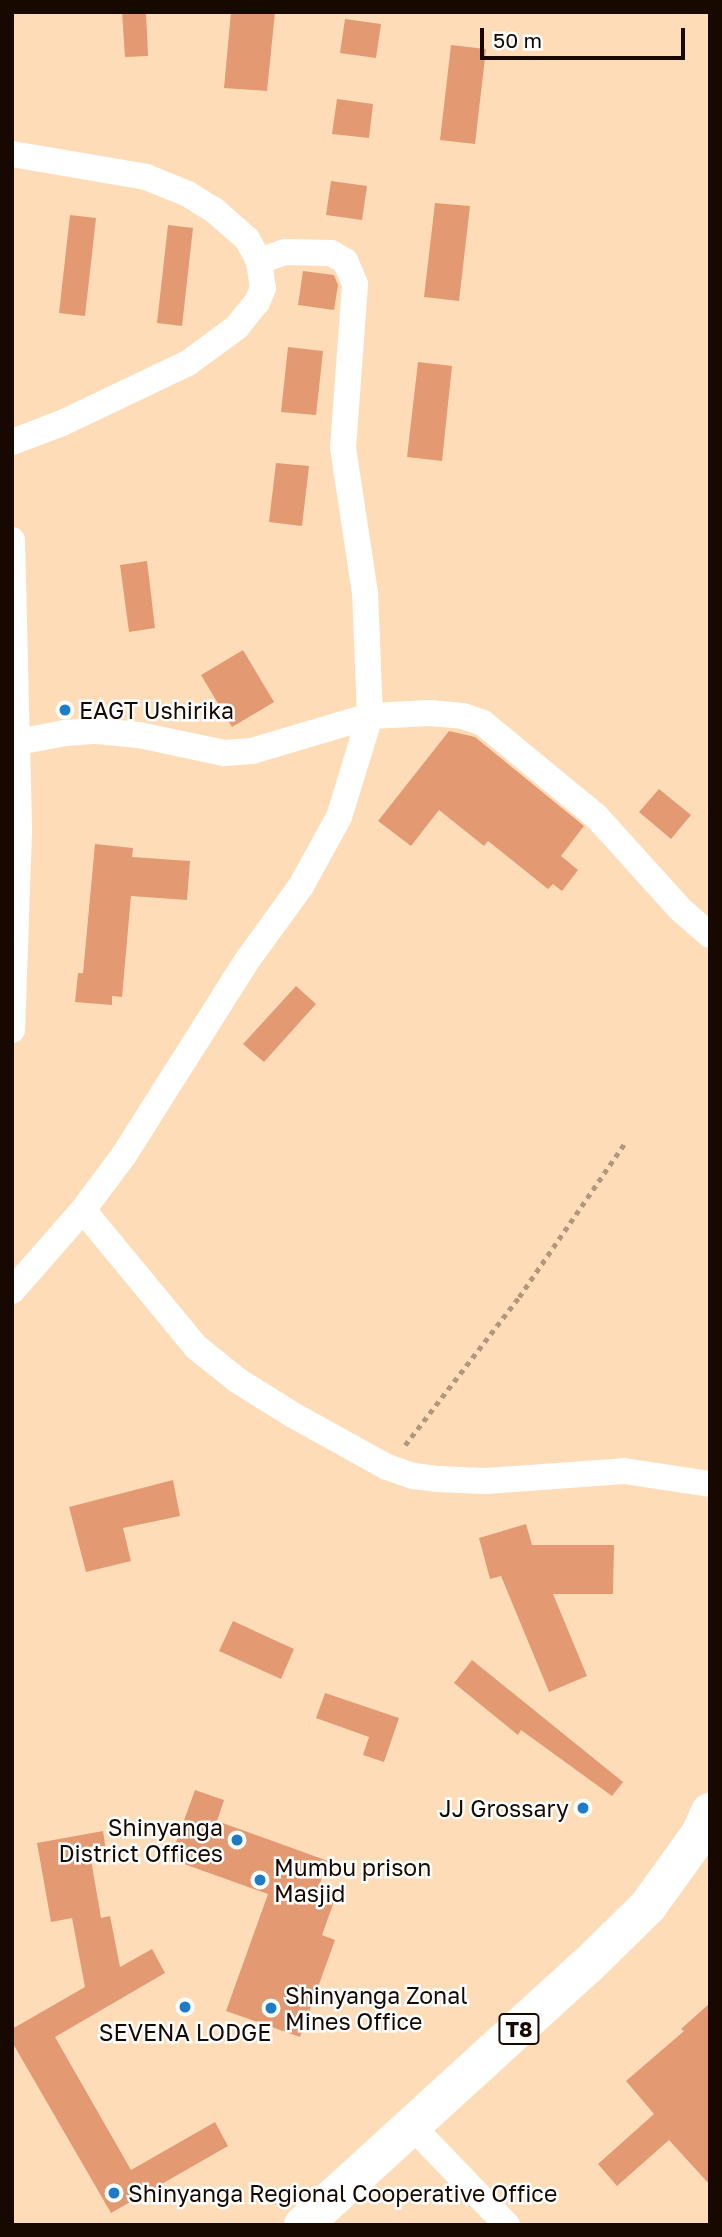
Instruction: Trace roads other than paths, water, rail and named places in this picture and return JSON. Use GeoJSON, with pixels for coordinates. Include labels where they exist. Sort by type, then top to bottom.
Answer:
{"type":"FeatureCollection","features":[{"type":"Feature","properties":{"kind":"highway","name":"T8"},"geometry":{"type":"LineString","coordinates":[[303,2225],[413,2127],[648,1906],[700,1833],[710,1812]]}},
{"type":"Feature","properties":{"kind":"street"},"geometry":{"type":"LineString","coordinates":[[12,154],[146,177],[188,194],[247,239],[259,261],[264,288],[228,336],[188,363],[73,418],[12,442]]}},
{"type":"Feature","properties":{"kind":"street"},"geometry":{"type":"LineString","coordinates":[[12,1291],[83,1210],[124,1155],[246,961],[301,886],[339,817],[370,716],[365,593],[343,449],[355,284],[345,261],[331,253],[285,252],[259,261]]}},
{"type":"Feature","properties":{"kind":"street"},"geometry":{"type":"LineString","coordinates":[[12,540],[19,742],[12,1030]]}},
{"type":"Feature","properties":{"kind":"street"},"geometry":{"type":"LineString","coordinates":[[19,742],[65,733],[97,731],[139,735],[224,753],[252,751],[370,716],[429,713],[454,715],[483,723],[596,816],[680,909],[710,935]]}},
{"type":"Feature","properties":{"kind":"street"},"geometry":{"type":"LineString","coordinates":[[83,1210],[196,1347],[237,1380],[293,1415],[387,1467],[414,1476],[437,1479],[486,1481],[624,1471],[710,1483]]}},
{"type":"Feature","properties":{"kind":"street"},"geometry":{"type":"LineString","coordinates":[[413,2127],[479,2213],[507,2225]]}},
{"type":"Feature","properties":{"kind":"place","name":"EAGT Ushirika"},"geometry":{"type":"Point","coordinates":[65,710]}},
{"type":"Feature","properties":{"kind":"place","name":"JJ Grossary"},"geometry":{"type":"Point","coordinates":[583,1808]}},
{"type":"Feature","properties":{"kind":"place","name":"Shinyanga District Offices"},"geometry":{"type":"Point","coordinates":[237,1840]}},
{"type":"Feature","properties":{"kind":"place","name":"Mumbu prison Masjid"},"geometry":{"type":"Point","coordinates":[260,1880]}},
{"type":"Feature","properties":{"kind":"place","name":"SEVENA LODGE"},"geometry":{"type":"Point","coordinates":[185,2007]}},
{"type":"Feature","properties":{"kind":"place","name":"Shinyanga Zonal Mines Office"},"geometry":{"type":"Point","coordinates":[271,2008]}},
{"type":"Feature","properties":{"kind":"place","name":"Shinyanga Regional Cooperative Office"},"geometry":{"type":"Point","coordinates":[114,2193]}}]}
